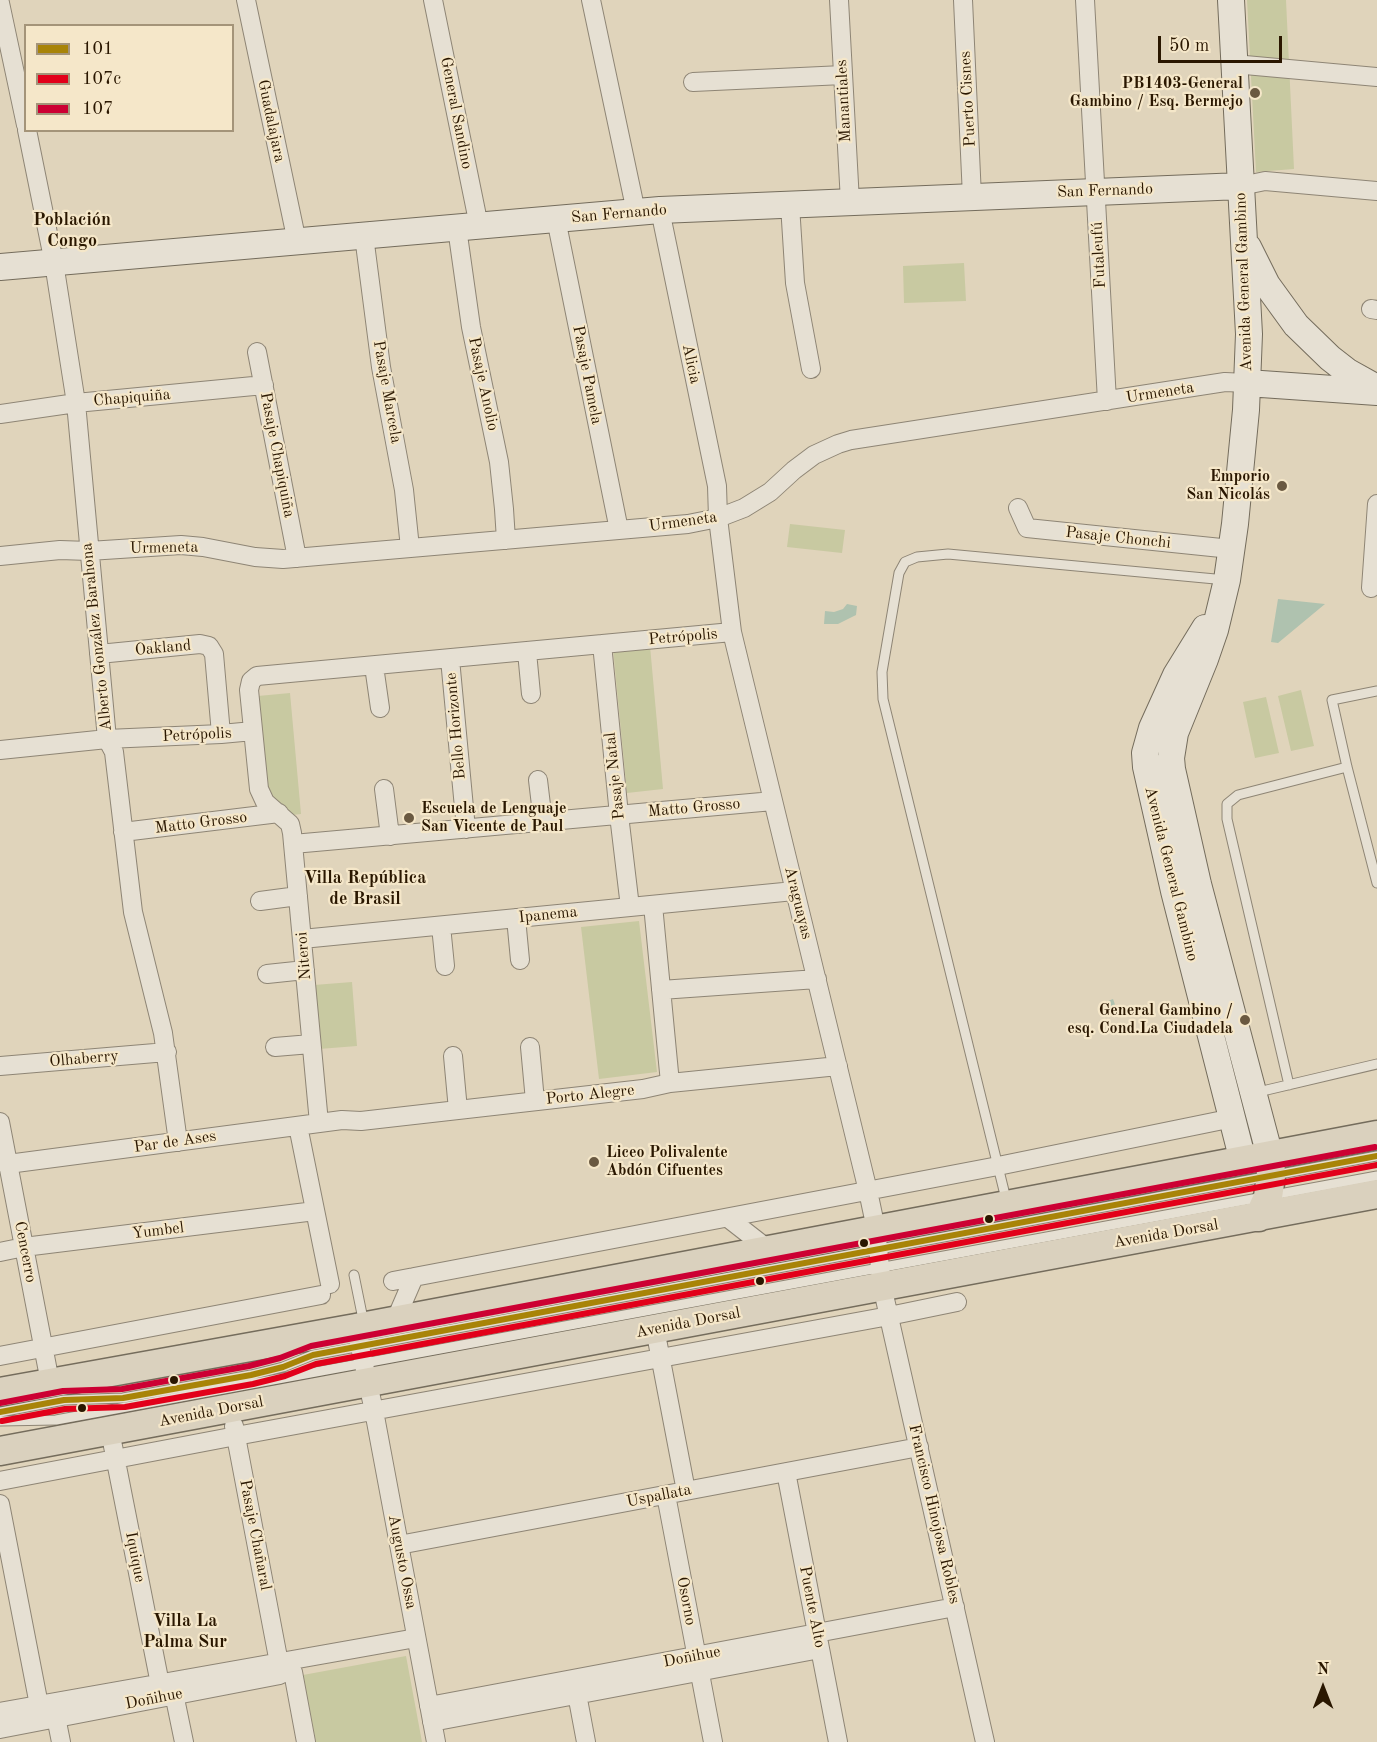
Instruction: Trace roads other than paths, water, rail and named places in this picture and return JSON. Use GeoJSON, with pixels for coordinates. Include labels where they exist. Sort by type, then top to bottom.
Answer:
{"type":"FeatureCollection","features":[{"type":"Feature","properties":{"kind":"main road","name":"Avenida Dorsal"},"geometry":{"type":"LineString","coordinates":[[0,1451],[231,1408],[363,1349],[395,1321],[769,1250],[879,1258],[1262,1181],[1377,1135]]}},
{"type":"Feature","properties":{"kind":"main road","name":"Avenida Dorsal"},"geometry":{"type":"LineString","coordinates":[[0,1392],[50,1382],[363,1349],[655,1329],[879,1258],[1007,1205],[1262,1181],[1377,1194]]}},
{"type":"Feature","properties":{"kind":"street","name":"Guadalajara"},"geometry":{"type":"LineString","coordinates":[[246,0],[297,242]]}},
{"type":"Feature","properties":{"kind":"street","name":"General Sandino"},"geometry":{"type":"LineString","coordinates":[[434,0],[468,227]]}},
{"type":"Feature","properties":{"kind":"street"},"geometry":{"type":"LineString","coordinates":[[591,0],[648,211]]}},
{"type":"Feature","properties":{"kind":"street","name":"Manantiales"},"geometry":{"type":"LineString","coordinates":[[838,0],[850,202]]}},
{"type":"Feature","properties":{"kind":"street","name":"Puerto Cisnes"},"geometry":{"type":"LineString","coordinates":[[963,0],[972,197]]}},
{"type":"Feature","properties":{"kind":"street","name":"Futaleufú"},"geometry":{"type":"LineString","coordinates":[[1085,0],[1107,402]]}},
{"type":"Feature","properties":{"kind":"street","name":"Avenida General Gambino"},"geometry":{"type":"LineString","coordinates":[[1231,0],[1249,334],[1246,410],[1232,549],[1225,590],[1205,660],[1175,733],[1171,758],[1198,884],[1254,1093],[1262,1181]]}},
{"type":"Feature","properties":{"kind":"street"},"geometry":{"type":"LineString","coordinates":[[0,3],[24,116]]}},
{"type":"Feature","properties":{"kind":"street"},"geometry":{"type":"LineString","coordinates":[[1234,64],[1377,76]]}},
{"type":"Feature","properties":{"kind":"street"},"geometry":{"type":"LineString","coordinates":[[693,82],[843,75]]}},
{"type":"Feature","properties":{"kind":"street","name":"Alberto González Barahona"},"geometry":{"type":"LineString","coordinates":[[27,132],[54,263],[75,403],[107,740],[114,752],[134,922],[167,1052],[178,1142]]}},
{"type":"Feature","properties":{"kind":"street"},"geometry":{"type":"LineString","coordinates":[[1240,186],[1265,181],[1377,190]]}},
{"type":"Feature","properties":{"kind":"street","name":"San Fernando"},"geometry":{"type":"LineString","coordinates":[[0,267],[648,211],[1240,186]]}},
{"type":"Feature","properties":{"kind":"street"},"geometry":{"type":"LineString","coordinates":[[790,205],[795,283],[811,369]]}},
{"type":"Feature","properties":{"kind":"street","name":"Alicia"},"geometry":{"type":"LineString","coordinates":[[648,211],[717,486],[718,518]]}},
{"type":"Feature","properties":{"kind":"street","name":"Pasaje Pamela"},"geometry":{"type":"LineString","coordinates":[[556,219],[619,530]]}},
{"type":"Feature","properties":{"kind":"street","name":"Pasaje Anolio"},"geometry":{"type":"LineString","coordinates":[[468,227],[471,327],[499,462],[506,540]]}},
{"type":"Feature","properties":{"kind":"street","name":"Pasaje Marcela"},"geometry":{"type":"LineString","coordinates":[[364,236],[377,337],[404,490],[410,548]]}},
{"type":"Feature","properties":{"kind":"street"},"geometry":{"type":"LineString","coordinates":[[1243,237],[1267,285],[1296,325],[1329,358],[1377,390]]}},
{"type":"Feature","properties":{"kind":"street","name":"Pasaje Chapiquiña"},"geometry":{"type":"LineString","coordinates":[[257,352],[297,558]]}},
{"type":"Feature","properties":{"kind":"street","name":"Urmeneta"},"geometry":{"type":"LineString","coordinates":[[0,556],[60,550],[88,551],[181,545],[255,557],[297,558],[688,524],[732,514],[757,501],[804,462],[826,449],[865,438],[1225,382],[1377,390]]}},
{"type":"Feature","properties":{"kind":"street","name":"Chapiquiña"},"geometry":{"type":"LineString","coordinates":[[0,414],[75,403],[264,385]]}},
{"type":"Feature","properties":{"kind":"street"},"geometry":{"type":"LineString","coordinates":[[1371,588],[1377,504]]}},
{"type":"Feature","properties":{"kind":"street","name":"Pasaje Chonchi"},"geometry":{"type":"LineString","coordinates":[[1018,508],[1027,528],[1232,549]]}},
{"type":"Feature","properties":{"kind":"street","name":"Araguayas"},"geometry":{"type":"LineString","coordinates":[[718,518],[732,632],[868,1191],[879,1258]]}},
{"type":"Feature","properties":{"kind":"street","name":"Avenida General Gambino"},"geometry":{"type":"LineString","coordinates":[[1225,590],[1176,675],[1148,741],[1146,767],[1174,891],[1233,1118],[1262,1181]]}},
{"type":"Feature","properties":{"kind":"street","name":"Petrópolis"},"geometry":{"type":"LineString","coordinates":[[0,750],[107,740],[254,731],[249,686],[257,676],[732,632]]}},
{"type":"Feature","properties":{"kind":"street","name":"Oakland"},"geometry":{"type":"LineString","coordinates":[[99,654],[200,644],[209,646],[214,654],[221,734]]}},
{"type":"Feature","properties":{"kind":"street","name":"Pasaje Natal"},"geometry":{"type":"LineString","coordinates":[[602,645],[630,907]]}},
{"type":"Feature","properties":{"kind":"street"},"geometry":{"type":"LineString","coordinates":[[527,652],[531,694]]}},
{"type":"Feature","properties":{"kind":"street","name":"Bello Horizonte"},"geometry":{"type":"LineString","coordinates":[[450,659],[466,829]]}},
{"type":"Feature","properties":{"kind":"street"},"geometry":{"type":"LineString","coordinates":[[374,666],[380,708]]}},
{"type":"Feature","properties":{"kind":"street","name":"Niteroi"},"geometry":{"type":"LineString","coordinates":[[254,731],[259,789],[265,802],[290,824],[319,1123]]}},
{"type":"Feature","properties":{"kind":"street"},"geometry":{"type":"LineString","coordinates":[[538,780],[543,822]]}},
{"type":"Feature","properties":{"kind":"street"},"geometry":{"type":"LineString","coordinates":[[384,789],[390,836]]}},
{"type":"Feature","properties":{"kind":"street","name":"Matto Grosso"},"geometry":{"type":"LineString","coordinates":[[293,844],[773,801]]}},
{"type":"Feature","properties":{"kind":"street","name":"Matto Grosso"},"geometry":{"type":"LineString","coordinates":[[123,832],[279,813]]}},
{"type":"Feature","properties":{"kind":"street"},"geometry":{"type":"LineString","coordinates":[[1174,891],[1198,884]]}},
{"type":"Feature","properties":{"kind":"street","name":"Ipanema"},"geometry":{"type":"LineString","coordinates":[[302,939],[794,891]]}},
{"type":"Feature","properties":{"kind":"street"},"geometry":{"type":"LineString","coordinates":[[260,901],[298,896]]}},
{"type":"Feature","properties":{"kind":"street"},"geometry":{"type":"LineString","coordinates":[[653,905],[670,1083]]}},
{"type":"Feature","properties":{"kind":"street"},"geometry":{"type":"LineString","coordinates":[[516,918],[520,960]]}},
{"type":"Feature","properties":{"kind":"street"},"geometry":{"type":"LineString","coordinates":[[441,926],[445,966]]}},
{"type":"Feature","properties":{"kind":"street"},"geometry":{"type":"LineString","coordinates":[[267,974],[305,970]]}},
{"type":"Feature","properties":{"kind":"street"},"geometry":{"type":"LineString","coordinates":[[661,990],[817,979]]}},
{"type":"Feature","properties":{"kind":"street"},"geometry":{"type":"LineString","coordinates":[[275,1047],[312,1044]]}},
{"type":"Feature","properties":{"kind":"street"},"geometry":{"type":"LineString","coordinates":[[530,1047],[535,1101]]}},
{"type":"Feature","properties":{"kind":"street","name":"Olhaberry"},"geometry":{"type":"LineString","coordinates":[[0,1066],[167,1052]]}},
{"type":"Feature","properties":{"kind":"street"},"geometry":{"type":"LineString","coordinates":[[453,1056],[458,1110]]}},
{"type":"Feature","properties":{"kind":"street","name":"Porto Alegre"},"geometry":{"type":"LineString","coordinates":[[342,1120],[458,1110],[643,1089],[670,1083],[838,1066]]}},
{"type":"Feature","properties":{"kind":"street"},"geometry":{"type":"LineString","coordinates":[[393,1281],[998,1166],[1233,1118]]}},
{"type":"Feature","properties":{"kind":"street","name":"Par de Ases"},"geometry":{"type":"LineString","coordinates":[[4,1163],[342,1120]]}},
{"type":"Feature","properties":{"kind":"street","name":"Cencerro"},"geometry":{"type":"LineString","coordinates":[[0,1122],[4,1163],[24,1247],[50,1382]]}},
{"type":"Feature","properties":{"kind":"street"},"geometry":{"type":"LineString","coordinates":[[0,1356],[325,1289],[315,1211],[298,1125]]}},
{"type":"Feature","properties":{"kind":"street","name":"Yumbel"},"geometry":{"type":"LineString","coordinates":[[0,1252],[24,1247],[315,1211]]}},
{"type":"Feature","properties":{"kind":"street"},"geometry":{"type":"LineString","coordinates":[[728,1218],[769,1250]]}},
{"type":"Feature","properties":{"kind":"street","name":"Francisco Hinojosa Robles"},"geometry":{"type":"LineString","coordinates":[[879,1258],[889,1316],[985,1742]]}},
{"type":"Feature","properties":{"kind":"street"},"geometry":{"type":"LineString","coordinates":[[395,1321],[414,1277]]}},
{"type":"Feature","properties":{"kind":"street","name":"Avenida Dorsal"},"geometry":{"type":"LineString","coordinates":[[0,1481],[957,1302]]}},
{"type":"Feature","properties":{"kind":"street"},"geometry":{"type":"LineString","coordinates":[[655,1329],[686,1491]]}},
{"type":"Feature","properties":{"kind":"street","name":"Augusto Ossa"},"geometry":{"type":"LineString","coordinates":[[363,1349],[436,1742]]}},
{"type":"Feature","properties":{"kind":"street","name":"Pasaje Chañaral"},"geometry":{"type":"LineString","coordinates":[[231,1408],[291,1665],[306,1742]]}},
{"type":"Feature","properties":{"kind":"street","name":"Iquique"},"geometry":{"type":"LineString","coordinates":[[110,1431],[169,1687],[184,1742]]}},
{"type":"Feature","properties":{"kind":"street","name":"Uspallata"},"geometry":{"type":"LineString","coordinates":[[399,1545],[919,1447]]}},
{"type":"Feature","properties":{"kind":"street","name":"Puente Alto"},"geometry":{"type":"LineString","coordinates":[[786,1472],[838,1742]]}},
{"type":"Feature","properties":{"kind":"street","name":"Osorno"},"geometry":{"type":"LineString","coordinates":[[666,1495],[713,1742]]}},
{"type":"Feature","properties":{"kind":"street"},"geometry":{"type":"LineString","coordinates":[[0,1504],[50,1709],[62,1742]]}},
{"type":"Feature","properties":{"kind":"street","name":"Doñihue"},"geometry":{"type":"LineString","coordinates":[[431,1714],[818,1641],[955,1607]]}},
{"type":"Feature","properties":{"kind":"street","name":"Doñihue"},"geometry":{"type":"LineString","coordinates":[[0,1712],[50,1709],[291,1665],[416,1638]]}},
{"type":"Feature","properties":{"kind":"street","name":"Doñihue"},"geometry":{"type":"LineString","coordinates":[[431,1714],[577,1694],[698,1664]]}},
{"type":"Feature","properties":{"kind":"street"},"geometry":{"type":"LineString","coordinates":[[577,1694],[586,1742]]}},
{"type":"Feature","properties":{"kind":"street","name":"Doñihue"},"geometry":{"type":"LineString","coordinates":[[0,1729],[50,1709]]}},
{"type":"Feature","properties":{"kind":"lane"},"geometry":{"type":"LineString","coordinates":[[1007,1205],[883,699],[882,672],[899,573],[905,562],[917,557],[948,554],[1178,576],[1225,590]]}},
{"type":"Feature","properties":{"kind":"lane"},"geometry":{"type":"LineString","coordinates":[[1377,691],[1332,700],[1377,883]]}},
{"type":"Feature","properties":{"kind":"lane"},"geometry":{"type":"LineString","coordinates":[[1289,1085],[1227,819],[1227,804],[1238,795],[1347,767]]}},
{"type":"Feature","properties":{"kind":"lane"},"geometry":{"type":"LineString","coordinates":[[1254,1093],[1377,1065]]}},
{"type":"Feature","properties":{"kind":"lane"},"geometry":{"type":"LineString","coordinates":[[0,1421],[56,1420],[363,1349],[879,1258],[1377,1156]]}},
{"type":"Feature","properties":{"kind":"lane"},"geometry":{"type":"LineString","coordinates":[[1262,1181],[1377,1176]]}},
{"type":"Feature","properties":{"kind":"lane"},"geometry":{"type":"LineString","coordinates":[[0,1412],[64,1400],[123,1398],[251,1375],[313,1355],[363,1349],[879,1258]]}},
{"type":"Feature","properties":{"kind":"lane"},"geometry":{"type":"LineString","coordinates":[[354,1275],[363,1349]]}},
{"type":"Feature","properties":{"kind":"place","name":"PB1403-General Gambino / Esq. Bermejo"},"geometry":{"type":"Point","coordinates":[1255,93]}},
{"type":"Feature","properties":{"kind":"place","name":"Emporio San Nicolás"},"geometry":{"type":"Point","coordinates":[1282,486]}},
{"type":"Feature","properties":{"kind":"place","name":"Escuela de Lenguaje San Vicente de Paul"},"geometry":{"type":"Point","coordinates":[409,818]}},
{"type":"Feature","properties":{"kind":"place","name":"General Gambino / esq. Cond.La Ciudadela"},"geometry":{"type":"Point","coordinates":[1245,1020]}},
{"type":"Feature","properties":{"kind":"place","name":"Liceo Polivalente Abdón Cifuentes"},"geometry":{"type":"Point","coordinates":[594,1162]}},
{"type":"Feature","properties":{"kind":"district","name":"Población Congo"},"geometry":{"type":"Point","coordinates":[72,230]}},
{"type":"Feature","properties":{"kind":"district","name":"Villa República de Brasil"},"geometry":{"type":"Point","coordinates":[365,888]}},
{"type":"Feature","properties":{"kind":"district","name":"Villa La Palma Sur"},"geometry":{"type":"Point","coordinates":[185,1631]}}]}
